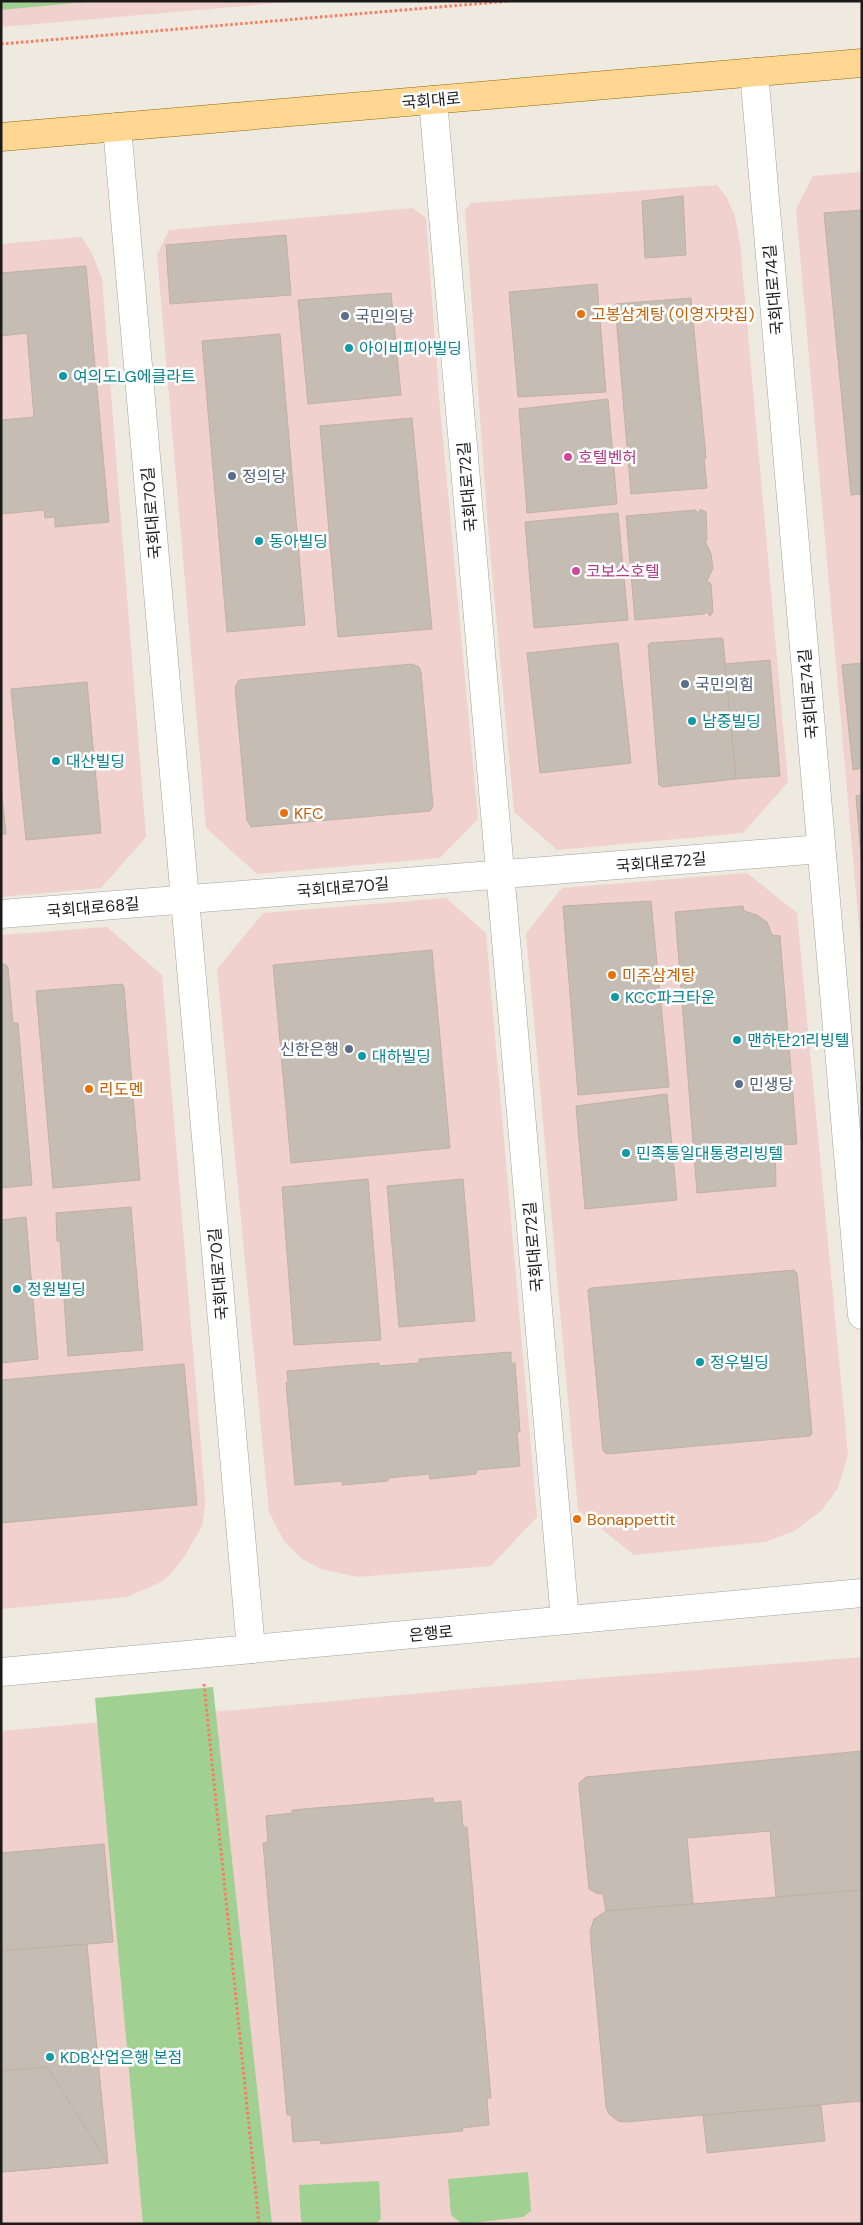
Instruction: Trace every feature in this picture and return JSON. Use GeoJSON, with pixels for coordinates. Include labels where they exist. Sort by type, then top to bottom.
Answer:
{"type":"FeatureCollection","features":[{"type":"Feature","properties":{"kind":"main road","name":"국회대로"},"geometry":{"type":"LineString","coordinates":[[1,137],[862,63]]}},
{"type":"Feature","properties":{"kind":"street","name":"국회대로74길"},"geometry":{"type":"LineString","coordinates":[[754,72],[862,1315]]}},
{"type":"Feature","properties":{"kind":"street","name":"국회대로72길"},"geometry":{"type":"LineString","coordinates":[[433,100],[566,1620]]}},
{"type":"Feature","properties":{"kind":"street","name":"국회대로70길"},"geometry":{"type":"LineString","coordinates":[[117,127],[251,1649]]}},
{"type":"Feature","properties":{"kind":"street","name":"국회대로72길"},"geometry":{"type":"LineString","coordinates":[[501,874],[821,849]]}},
{"type":"Feature","properties":{"kind":"street","name":"국회대로70길"},"geometry":{"type":"LineString","coordinates":[[185,900],[501,874]]}},
{"type":"Feature","properties":{"kind":"street","name":"국회대로68길"},"geometry":{"type":"LineString","coordinates":[[1,914],[185,900]]}},
{"type":"Feature","properties":{"kind":"street","name":"은행로"},"geometry":{"type":"LineString","coordinates":[[1,1672],[862,1594]]}},
{"type":"Feature","properties":{"kind":"path"},"geometry":{"type":"LineString","coordinates":[[1,44],[510,1]]}},
{"type":"Feature","properties":{"kind":"path"},"geometry":{"type":"LineString","coordinates":[[201,1654],[259,2224]]}},
{"type":"Feature","properties":{"kind":"shaded area"},"geometry":{"type":"Polygon","coordinates":[[[1,1],[301,1],[1,27],[1,1]]]}},
{"type":"Feature","properties":{"kind":"shaded area"},"geometry":{"type":"Polygon","coordinates":[[[862,172],[862,961],[796,209],[813,176],[862,172]]]}},
{"type":"Feature","properties":{"kind":"shaded area"},"geometry":{"type":"Polygon","coordinates":[[[717,185],[727,198],[735,217],[740,244],[788,782],[743,833],[557,850],[514,812],[488,528],[465,210],[471,203],[717,185]]]}},
{"type":"Feature","properties":{"kind":"shaded area"},"geometry":{"type":"Polygon","coordinates":[[[413,208],[426,218],[440,407],[478,819],[440,858],[257,874],[206,828],[157,255],[169,230],[413,208]]]}},
{"type":"Feature","properties":{"kind":"shaded area"},"geometry":{"type":"Polygon","coordinates":[[[81,237],[91,251],[102,279],[146,837],[101,888],[1,897],[1,244],[81,237]]]}},
{"type":"Feature","properties":{"kind":"shaded area"},"geometry":{"type":"Polygon","coordinates":[[[747,873],[797,913],[848,1455],[838,1488],[821,1511],[794,1531],[765,1542],[634,1555],[578,1510],[526,933],[562,888],[747,873]]]}},
{"type":"Feature","properties":{"kind":"shaded area"},"geometry":{"type":"Polygon","coordinates":[[[446,898],[486,933],[537,1517],[491,1566],[358,1577],[321,1569],[301,1558],[284,1541],[269,1512],[217,969],[263,913],[446,898]]]}},
{"type":"Feature","properties":{"kind":"shaded area"},"geometry":{"type":"Polygon","coordinates":[[[107,927],[162,975],[204,1484],[205,1506],[202,1526],[184,1557],[170,1575],[159,1583],[127,1597],[1,1609],[1,935],[107,927]]]}},
{"type":"Feature","properties":{"kind":"shaded area"},"geometry":{"type":"Polygon","coordinates":[[[862,1657],[862,2224],[1,2224],[1,1731],[533,1683],[862,1657]]]}},
{"type":"Feature","properties":{"kind":"green space"},"geometry":{"type":"Polygon","coordinates":[[[1,1],[95,1],[1,10],[1,1]]]}},
{"type":"Feature","properties":{"kind":"green space"},"geometry":{"type":"Polygon","coordinates":[[[213,1687],[272,2224],[143,2224],[95,1698],[213,1687]]]}},
{"type":"Feature","properties":{"kind":"green space"},"geometry":{"type":"Polygon","coordinates":[[[528,2172],[531,2211],[523,2217],[462,2224],[451,2215],[448,2179],[528,2172]]]}},
{"type":"Feature","properties":{"kind":"green space"},"geometry":{"type":"Polygon","coordinates":[[[379,2181],[381,2219],[375,2224],[304,2224],[301,2221],[299,2185],[379,2181]]]}},
{"type":"Feature","properties":{"kind":"building"},"geometry":{"type":"Polygon","coordinates":[[[683,196],[686,255],[645,258],[642,201],[683,196]]]}},
{"type":"Feature","properties":{"kind":"building"},"geometry":{"type":"Polygon","coordinates":[[[862,210],[862,494],[851,495],[824,213],[862,210]]]}},
{"type":"Feature","properties":{"kind":"building"},"geometry":{"type":"Polygon","coordinates":[[[286,235],[291,295],[170,304],[166,245],[286,235]]]}},
{"type":"Feature","properties":{"kind":"building","name":"여의도LG에클라트"},"geometry":{"type":"Polygon","coordinates":[[[86,266],[109,522],[55,527],[55,517],[45,518],[44,510],[1,514],[1,420],[34,417],[27,333],[1,336],[1,273],[86,266]]]}},
{"type":"Feature","properties":{"kind":"building"},"geometry":{"type":"Polygon","coordinates":[[[597,284],[606,392],[518,397],[509,292],[597,284]]]}},
{"type":"Feature","properties":{"kind":"building","name":"아이비피아빌딩"},"geometry":{"type":"Polygon","coordinates":[[[391,293],[401,395],[308,404],[298,300],[391,293]]]}},
{"type":"Feature","properties":{"kind":"building"},"geometry":{"type":"Polygon","coordinates":[[[691,298],[706,458],[704,458],[707,488],[631,494],[615,304],[691,298]]]}},
{"type":"Feature","properties":{"kind":"building","name":"동아빌딩"},"geometry":{"type":"Polygon","coordinates":[[[280,334],[305,625],[227,632],[202,341],[280,334]]]}},
{"type":"Feature","properties":{"kind":"building","name":"호텔벤허"},"geometry":{"type":"Polygon","coordinates":[[[608,399],[617,504],[527,513],[519,409],[608,399]]]}},
{"type":"Feature","properties":{"kind":"building"},"geometry":{"type":"Polygon","coordinates":[[[412,418],[432,629],[338,637],[320,426],[412,418]]]}},
{"type":"Feature","properties":{"kind":"building"},"geometry":{"type":"Polygon","coordinates":[[[700,509],[706,512],[707,540],[705,541],[711,554],[713,568],[707,581],[711,584],[713,612],[710,616],[707,612],[704,614],[635,620],[626,516],[696,510],[696,512],[700,512],[700,509]]]}},
{"type":"Feature","properties":{"kind":"building","name":"코보스호텔"},"geometry":{"type":"Polygon","coordinates":[[[618,513],[628,620],[534,628],[525,522],[618,513]]]}},
{"type":"Feature","properties":{"kind":"building","name":"남중빌딩"},"geometry":{"type":"Polygon","coordinates":[[[723,639],[736,779],[662,787],[659,785],[648,645],[650,643],[723,639]]]}},
{"type":"Feature","properties":{"kind":"building"},"geometry":{"type":"Polygon","coordinates":[[[618,643],[631,763],[540,773],[527,653],[618,643]]]}},
{"type":"Feature","properties":{"kind":"building"},"geometry":{"type":"Polygon","coordinates":[[[770,660],[780,776],[736,779],[725,664],[770,660]]]}},
{"type":"Feature","properties":{"kind":"building"},"geometry":{"type":"Polygon","coordinates":[[[862,663],[862,768],[853,770],[842,665],[862,663]]]}},
{"type":"Feature","properties":{"kind":"building"},"geometry":{"type":"Polygon","coordinates":[[[412,664],[419,667],[421,672],[433,806],[430,811],[251,827],[247,820],[235,687],[239,680],[412,664]]]}},
{"type":"Feature","properties":{"kind":"building","name":"대산빌딩"},"geometry":{"type":"Polygon","coordinates":[[[87,682],[101,833],[26,840],[11,689],[87,682]]]}},
{"type":"Feature","properties":{"kind":"building"},"geometry":{"type":"Polygon","coordinates":[[[1,788],[6,834],[1,834],[1,788]]]}},
{"type":"Feature","properties":{"kind":"building"},"geometry":{"type":"Polygon","coordinates":[[[862,795],[862,868],[856,796],[862,795]]]}},
{"type":"Feature","properties":{"kind":"building","name":"KCC파크타운"},"geometry":{"type":"Polygon","coordinates":[[[651,901],[669,1087],[578,1095],[563,906],[651,901]]]}},
{"type":"Feature","properties":{"kind":"building","name":"맨하탄21리빙텔"},"geometry":{"type":"Polygon","coordinates":[[[743,906],[744,911],[757,915],[767,922],[772,935],[780,936],[797,1144],[775,1145],[776,1186],[697,1193],[675,912],[743,906]]]}},
{"type":"Feature","properties":{"kind":"building","name":"대하빌딩"},"geometry":{"type":"Polygon","coordinates":[[[432,950],[450,1148],[291,1163],[273,965],[432,950]]]}},
{"type":"Feature","properties":{"kind":"building"},"geometry":{"type":"Polygon","coordinates":[[[1,964],[5,964],[8,967],[13,1023],[18,1023],[32,1185],[1,1188],[1,964]]]}},
{"type":"Feature","properties":{"kind":"building"},"geometry":{"type":"Polygon","coordinates":[[[122,984],[124,987],[140,1180],[53,1188],[36,991],[122,984]]]}},
{"type":"Feature","properties":{"kind":"building","name":"민족통일대통령리빙텔"},"geometry":{"type":"Polygon","coordinates":[[[667,1094],[677,1200],[585,1209],[576,1106],[667,1094]]]}},
{"type":"Feature","properties":{"kind":"building"},"geometry":{"type":"Polygon","coordinates":[[[368,1179],[381,1340],[294,1345],[282,1187],[368,1179]]]}},
{"type":"Feature","properties":{"kind":"building"},"geometry":{"type":"Polygon","coordinates":[[[463,1179],[475,1321],[399,1327],[387,1186],[463,1179]]]}},
{"type":"Feature","properties":{"kind":"building"},"geometry":{"type":"Polygon","coordinates":[[[131,1207],[143,1350],[68,1356],[60,1241],[57,1241],[56,1213],[131,1207]]]}},
{"type":"Feature","properties":{"kind":"building","name":"정원빌딩"},"geometry":{"type":"Polygon","coordinates":[[[26,1217],[38,1359],[1,1363],[1,1220],[26,1217]]]}},
{"type":"Feature","properties":{"kind":"building","name":"정우빌딩"},"geometry":{"type":"Polygon","coordinates":[[[794,1270],[797,1273],[812,1433],[810,1436],[607,1454],[603,1451],[588,1290],[591,1288],[794,1270]]]}},
{"type":"Feature","properties":{"kind":"building"},"geometry":{"type":"Polygon","coordinates":[[[511,1352],[511,1363],[515,1363],[520,1432],[517,1432],[520,1466],[476,1470],[476,1474],[430,1479],[429,1474],[388,1478],[388,1481],[342,1485],[342,1481],[295,1485],[286,1383],[288,1382],[287,1371],[379,1363],[379,1366],[419,1363],[419,1359],[511,1352]]]}},
{"type":"Feature","properties":{"kind":"building"},"geometry":{"type":"Polygon","coordinates":[[[184,1364],[197,1505],[1,1523],[1,1380],[184,1364]]]}},
{"type":"Feature","properties":{"kind":"building"},"geometry":{"type":"Polygon","coordinates":[[[862,1751],[862,1890],[776,1897],[770,1831],[687,1838],[693,1904],[606,1911],[603,1894],[589,1889],[579,1787],[579,1783],[586,1777],[862,1751]]]}},
{"type":"Feature","properties":{"kind":"building"},"geometry":{"type":"Polygon","coordinates":[[[433,1798],[434,1803],[461,1801],[463,1827],[467,1827],[491,2098],[487,2098],[489,2125],[462,2128],[463,2131],[321,2144],[320,2140],[293,2142],[291,2115],[287,2115],[263,1843],[268,1842],[266,1816],[293,1813],[292,1810],[433,1798]]]}},
{"type":"Feature","properties":{"kind":"building"},"geometry":{"type":"Polygon","coordinates":[[[104,1844],[113,1942],[1,1951],[1,1853],[104,1844]]]}},
{"type":"Feature","properties":{"kind":"building"},"geometry":{"type":"Polygon","coordinates":[[[862,1890],[862,2101],[626,2122],[618,2121],[609,2114],[606,2107],[590,1932],[594,1919],[606,1911],[862,1890]]]}},
{"type":"Feature","properties":{"kind":"building","name":"KDB산업은행 본점"},"geometry":{"type":"Polygon","coordinates":[[[87,1944],[108,2163],[1,2172],[1,1951],[87,1944]]]}},
{"type":"Feature","properties":{"kind":"building"},"geometry":{"type":"Polygon","coordinates":[[[47,2067],[108,2163],[1,2172],[1,2071],[47,2067]]]}},
{"type":"Feature","properties":{"kind":"building"},"geometry":{"type":"Polygon","coordinates":[[[821,2105],[825,2141],[707,2153],[703,2115],[821,2105]]]}},
{"type":"Feature","properties":{"kind":"place","name":"고봉삼계탕 (이영자맛집)"},"geometry":{"type":"Point","coordinates":[581,314]}},
{"type":"Feature","properties":{"kind":"place","name":"국민의당"},"geometry":{"type":"Point","coordinates":[345,316]}},
{"type":"Feature","properties":{"kind":"place","name":"아이비피아빌딩"},"geometry":{"type":"Point","coordinates":[349,348]}},
{"type":"Feature","properties":{"kind":"place","name":"여의도LG에클라트"},"geometry":{"type":"Point","coordinates":[63,376]}},
{"type":"Feature","properties":{"kind":"place","name":"호텔벤허"},"geometry":{"type":"Point","coordinates":[568,457]}},
{"type":"Feature","properties":{"kind":"place","name":"정의당"},"geometry":{"type":"Point","coordinates":[232,476]}},
{"type":"Feature","properties":{"kind":"place","name":"동아빌딩"},"geometry":{"type":"Point","coordinates":[259,541]}},
{"type":"Feature","properties":{"kind":"place","name":"코보스호텔"},"geometry":{"type":"Point","coordinates":[576,571]}},
{"type":"Feature","properties":{"kind":"place","name":"국민의힘"},"geometry":{"type":"Point","coordinates":[685,684]}},
{"type":"Feature","properties":{"kind":"place","name":"남중빌딩"},"geometry":{"type":"Point","coordinates":[692,721]}},
{"type":"Feature","properties":{"kind":"place","name":"대산빌딩"},"geometry":{"type":"Point","coordinates":[56,761]}},
{"type":"Feature","properties":{"kind":"place","name":"KFC"},"geometry":{"type":"Point","coordinates":[284,813]}},
{"type":"Feature","properties":{"kind":"place","name":"미주삼계탕"},"geometry":{"type":"Point","coordinates":[612,975]}},
{"type":"Feature","properties":{"kind":"place","name":"KCC파크타운"},"geometry":{"type":"Point","coordinates":[615,997]}},
{"type":"Feature","properties":{"kind":"place","name":"맨하탄21리빙텔"},"geometry":{"type":"Point","coordinates":[737,1040]}},
{"type":"Feature","properties":{"kind":"place","name":"신한은행"},"geometry":{"type":"Point","coordinates":[349,1049]}},
{"type":"Feature","properties":{"kind":"place","name":"대하빌딩"},"geometry":{"type":"Point","coordinates":[362,1056]}},
{"type":"Feature","properties":{"kind":"place","name":"민생당"},"geometry":{"type":"Point","coordinates":[739,1084]}},
{"type":"Feature","properties":{"kind":"place","name":"리도멘"},"geometry":{"type":"Point","coordinates":[89,1089]}},
{"type":"Feature","properties":{"kind":"place","name":"민족통일대통령리빙텔"},"geometry":{"type":"Point","coordinates":[626,1153]}},
{"type":"Feature","properties":{"kind":"place","name":"정원빌딩"},"geometry":{"type":"Point","coordinates":[17,1289]}},
{"type":"Feature","properties":{"kind":"place","name":"정우빌딩"},"geometry":{"type":"Point","coordinates":[700,1362]}},
{"type":"Feature","properties":{"kind":"place","name":"Bonappettit"},"geometry":{"type":"Point","coordinates":[577,1519]}},
{"type":"Feature","properties":{"kind":"place","name":"KDB산업은행 본점"},"geometry":{"type":"Point","coordinates":[50,2057]}}]}
